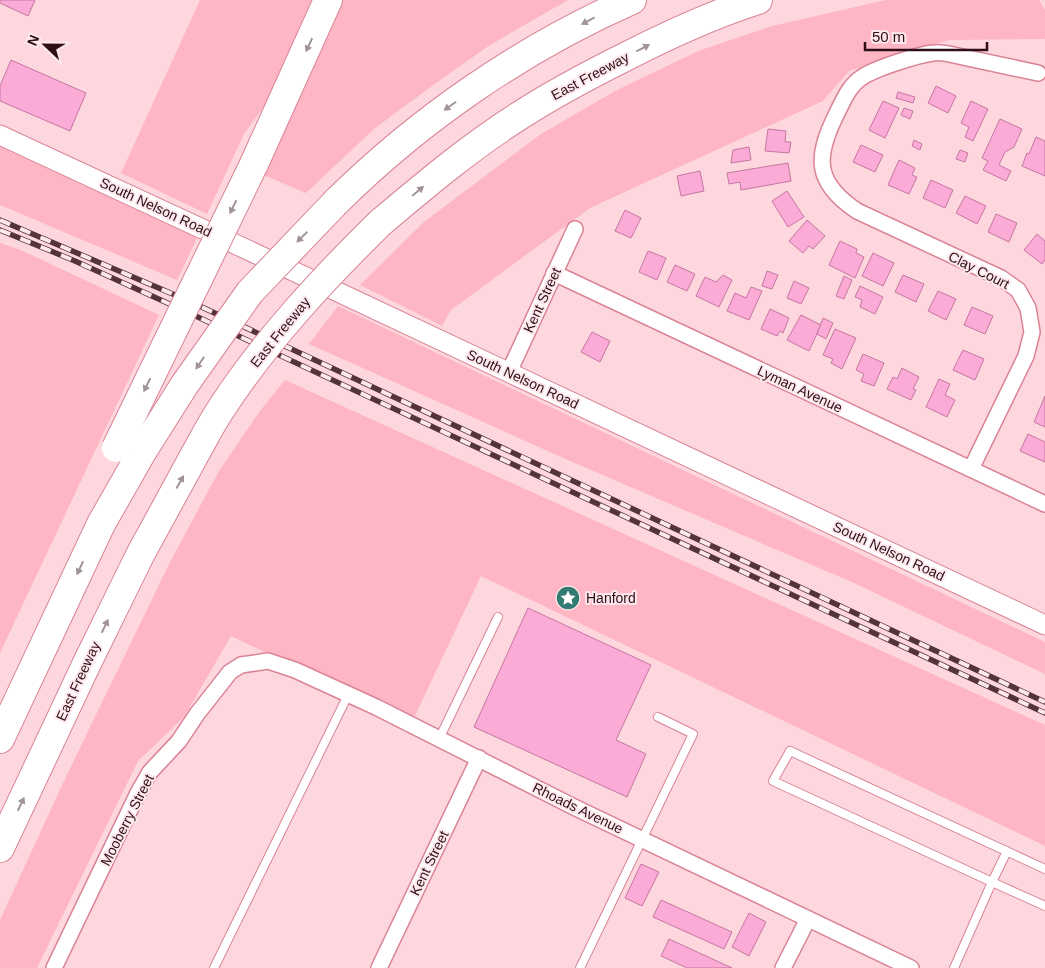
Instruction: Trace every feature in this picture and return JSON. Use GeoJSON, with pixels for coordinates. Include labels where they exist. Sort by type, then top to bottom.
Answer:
{"type":"FeatureCollection","features":[{"type":"Feature","properties":{"kind":"highway"},"geometry":{"type":"LineString","coordinates":[[0,739],[101,524],[129,450],[328,0]]}},
{"type":"Feature","properties":{"kind":"highway"},"geometry":{"type":"LineString","coordinates":[[129,450],[206,354],[250,292],[295,243],[363,175],[434,117],[488,79],[552,40],[604,12],[632,0]]}},
{"type":"Feature","properties":{"kind":"highway","name":"East Freeway"},"geometry":{"type":"LineString","coordinates":[[0,848],[140,555],[220,410],[271,341],[330,273],[380,223],[422,187],[517,116],[574,82],[681,28],[758,0]]}},
{"type":"Feature","properties":{"kind":"street","name":"Clay Court"},"geometry":{"type":"LineString","coordinates":[[971,470],[1026,356],[1032,332],[1028,308],[1018,290],[1001,278],[857,211],[834,192],[826,179],[822,164],[822,149],[826,134],[846,95],[860,78],[880,69],[934,52],[1038,73]]}},
{"type":"Feature","properties":{"kind":"street","name":"South Nelson Road"},"geometry":{"type":"LineString","coordinates":[[0,135],[1045,624]]}},
{"type":"Feature","properties":{"kind":"street","name":"Kent Street"},"geometry":{"type":"LineString","coordinates":[[508,372],[575,229]]}},
{"type":"Feature","properties":{"kind":"street","name":"Lyman Avenue"},"geometry":{"type":"LineString","coordinates":[[554,273],[1045,504]]}},
{"type":"Feature","properties":{"kind":"street","name":"Rhoads Avenue"},"geometry":{"type":"LineString","coordinates":[[242,665],[268,661],[294,670],[439,738],[642,840],[911,968]]}},
{"type":"Feature","properties":{"kind":"street","name":"Mooberry Street"},"geometry":{"type":"LineString","coordinates":[[54,968],[138,793],[150,772],[179,741],[197,714],[230,672],[242,665]]}},
{"type":"Feature","properties":{"kind":"street","name":"Kent Street"},"geometry":{"type":"LineString","coordinates":[[379,968],[479,758]]}},
{"type":"Feature","properties":{"kind":"street"},"geometry":{"type":"LineString","coordinates":[[783,968],[808,919]]}},
{"type":"Feature","properties":{"kind":"lane"},"geometry":{"type":"LineString","coordinates":[[439,738],[498,617]]}},
{"type":"Feature","properties":{"kind":"lane"},"geometry":{"type":"LineString","coordinates":[[214,968],[348,695]]}},
{"type":"Feature","properties":{"kind":"lane"},"geometry":{"type":"LineString","coordinates":[[580,968],[693,734],[658,717]]}},
{"type":"Feature","properties":{"kind":"lane"},"geometry":{"type":"LineString","coordinates":[[1045,869],[790,751],[773,781],[1045,906]]}},
{"type":"Feature","properties":{"kind":"lane"},"geometry":{"type":"LineString","coordinates":[[954,968],[1007,851]]}},
{"type":"Feature","properties":{"kind":"shaded area"},"geometry":{"type":"Polygon","coordinates":[[[200,0],[313,0],[272,95],[244,134],[207,214],[121,173],[200,0]]]}},
{"type":"Feature","properties":{"kind":"shaded area"},"geometry":{"type":"Polygon","coordinates":[[[335,0],[568,0],[490,45],[436,83],[374,129],[306,193],[261,174],[335,0]]]}},
{"type":"Feature","properties":{"kind":"shaded area"},"geometry":{"type":"Polygon","coordinates":[[[886,0],[1039,0],[1045,10],[1045,39],[949,40],[849,71],[823,101],[590,208],[451,310],[442,326],[360,285],[424,222],[541,134],[617,90],[698,51],[772,26],[886,0]]]}},
{"type":"Feature","properties":{"kind":"shaded area"},"geometry":{"type":"Polygon","coordinates":[[[0,146],[197,238],[177,280],[0,205],[0,146]]]}},
{"type":"Feature","properties":{"kind":"shaded area"},"geometry":{"type":"Polygon","coordinates":[[[0,243],[21,250],[159,315],[0,653],[0,243]]]}},
{"type":"Feature","properties":{"kind":"shaded area"},"geometry":{"type":"Polygon","coordinates":[[[338,306],[1045,642],[1045,674],[854,583],[570,461],[309,344],[338,306]]]}},
{"type":"Feature","properties":{"kind":"shaded area"},"geometry":{"type":"Polygon","coordinates":[[[285,380],[1045,725],[1045,846],[481,576],[412,722],[231,636],[184,717],[138,761],[37,968],[0,968],[0,920],[63,783],[170,562],[219,471],[260,411],[285,380]]]}},
{"type":"Feature","properties":{"kind":"building"},"geometry":{"type":"Polygon","coordinates":[[[0,0],[35,0],[28,16],[0,3],[0,0]]]}},
{"type":"Feature","properties":{"kind":"building"},"geometry":{"type":"Polygon","coordinates":[[[11,60],[86,93],[70,131],[0,101],[0,86],[11,60]]]}},
{"type":"Feature","properties":{"kind":"building"},"geometry":{"type":"Polygon","coordinates":[[[936,86],[956,96],[948,113],[928,103],[936,86]]]}},
{"type":"Feature","properties":{"kind":"building"},"geometry":{"type":"Polygon","coordinates":[[[898,92],[915,97],[913,103],[896,98],[898,92]]]}},
{"type":"Feature","properties":{"kind":"building"},"geometry":{"type":"Polygon","coordinates":[[[883,101],[899,108],[885,138],[869,130],[883,101]]]}},
{"type":"Feature","properties":{"kind":"building"},"geometry":{"type":"Polygon","coordinates":[[[971,101],[988,109],[973,141],[965,137],[969,127],[961,123],[971,101]]]}},
{"type":"Feature","properties":{"kind":"building"},"geometry":{"type":"Polygon","coordinates":[[[904,108],[913,111],[910,119],[901,115],[904,108]]]}},
{"type":"Feature","properties":{"kind":"building"},"geometry":{"type":"Polygon","coordinates":[[[1000,119],[1022,129],[1014,147],[1005,152],[999,165],[1011,171],[1006,181],[983,170],[988,161],[982,158],[1000,119]]]}},
{"type":"Feature","properties":{"kind":"building"},"geometry":{"type":"Polygon","coordinates":[[[768,129],[786,131],[785,142],[791,142],[789,153],[765,151],[768,129]]]}},
{"type":"Feature","properties":{"kind":"building"},"geometry":{"type":"Polygon","coordinates":[[[1036,137],[1045,141],[1045,176],[1022,166],[1036,137]]]}},
{"type":"Feature","properties":{"kind":"building"},"geometry":{"type":"Polygon","coordinates":[[[914,140],[922,144],[920,150],[912,146],[914,140]]]}},
{"type":"Feature","properties":{"kind":"building"},"geometry":{"type":"Polygon","coordinates":[[[861,145],[883,155],[875,172],[853,162],[861,145]]]}},
{"type":"Feature","properties":{"kind":"building"},"geometry":{"type":"Polygon","coordinates":[[[749,147],[751,160],[731,163],[733,150],[749,147]]]}},
{"type":"Feature","properties":{"kind":"building"},"geometry":{"type":"Polygon","coordinates":[[[960,150],[968,153],[965,162],[956,159],[960,150]]]}},
{"type":"Feature","properties":{"kind":"building"},"geometry":{"type":"Polygon","coordinates":[[[899,160],[915,168],[912,175],[917,177],[909,194],[888,185],[899,160]]]}},
{"type":"Feature","properties":{"kind":"building"},"geometry":{"type":"Polygon","coordinates":[[[788,163],[791,181],[741,190],[740,182],[729,184],[727,173],[788,163]]]}},
{"type":"Feature","properties":{"kind":"building"},"geometry":{"type":"Polygon","coordinates":[[[700,171],[704,191],[681,196],[677,176],[700,171]]]}},
{"type":"Feature","properties":{"kind":"building"},"geometry":{"type":"Polygon","coordinates":[[[931,180],[953,190],[945,208],[923,198],[931,180]]]}},
{"type":"Feature","properties":{"kind":"building"},"geometry":{"type":"Polygon","coordinates":[[[787,191],[804,217],[788,227],[772,201],[787,191]]]}},
{"type":"Feature","properties":{"kind":"building"},"geometry":{"type":"Polygon","coordinates":[[[965,196],[986,206],[977,224],[956,213],[965,196]]]}},
{"type":"Feature","properties":{"kind":"building"},"geometry":{"type":"Polygon","coordinates":[[[625,210],[641,218],[631,238],[615,231],[625,210]]]}},
{"type":"Feature","properties":{"kind":"building"},"geometry":{"type":"Polygon","coordinates":[[[996,214],[1017,223],[1009,242],[988,232],[996,214]]]}},
{"type":"Feature","properties":{"kind":"building"},"geometry":{"type":"Polygon","coordinates":[[[807,220],[825,236],[813,249],[809,246],[803,253],[789,241],[807,220]]]}},
{"type":"Feature","properties":{"kind":"building"},"geometry":{"type":"Polygon","coordinates":[[[1037,234],[1045,241],[1045,260],[1042,264],[1024,250],[1037,234]]]}},
{"type":"Feature","properties":{"kind":"building"},"geometry":{"type":"Polygon","coordinates":[[[840,241],[857,249],[856,253],[864,257],[855,278],[829,265],[840,241]]]}},
{"type":"Feature","properties":{"kind":"building"},"geometry":{"type":"Polygon","coordinates":[[[648,251],[666,258],[657,280],[639,272],[648,251]]]}},
{"type":"Feature","properties":{"kind":"building"},"geometry":{"type":"Polygon","coordinates":[[[873,253],[894,263],[883,286],[862,276],[873,253]]]}},
{"type":"Feature","properties":{"kind":"building"},"geometry":{"type":"Polygon","coordinates":[[[675,265],[695,274],[687,291],[667,282],[675,265]]]}},
{"type":"Feature","properties":{"kind":"building"},"geometry":{"type":"Polygon","coordinates":[[[767,271],[778,275],[772,289],[762,286],[767,271]]]}},
{"type":"Feature","properties":{"kind":"building"},"geometry":{"type":"Polygon","coordinates":[[[723,275],[732,280],[719,307],[696,296],[705,277],[716,282],[723,275]]]}},
{"type":"Feature","properties":{"kind":"building"},"geometry":{"type":"Polygon","coordinates":[[[903,275],[924,284],[916,302],[895,292],[903,275]]]}},
{"type":"Feature","properties":{"kind":"building"},"geometry":{"type":"Polygon","coordinates":[[[844,276],[852,280],[844,299],[836,296],[844,276]]]}},
{"type":"Feature","properties":{"kind":"building"},"geometry":{"type":"Polygon","coordinates":[[[794,281],[809,288],[801,304],[787,298],[794,281]]]}},
{"type":"Feature","properties":{"kind":"building"},"geometry":{"type":"Polygon","coordinates":[[[860,286],[883,297],[875,314],[860,307],[862,300],[855,297],[860,286]]]}},
{"type":"Feature","properties":{"kind":"building"},"geometry":{"type":"Polygon","coordinates":[[[751,287],[762,291],[749,320],[727,311],[735,293],[746,298],[751,287]]]}},
{"type":"Feature","properties":{"kind":"building"},"geometry":{"type":"Polygon","coordinates":[[[938,291],[956,299],[946,320],[928,311],[938,291]]]}},
{"type":"Feature","properties":{"kind":"building"},"geometry":{"type":"Polygon","coordinates":[[[972,307],[993,316],[985,334],[964,325],[972,307]]]}},
{"type":"Feature","properties":{"kind":"building"},"geometry":{"type":"Polygon","coordinates":[[[770,309],[789,318],[783,333],[780,331],[777,336],[761,329],[770,309]]]}},
{"type":"Feature","properties":{"kind":"building"},"geometry":{"type":"Polygon","coordinates":[[[801,315],[821,325],[809,351],[787,340],[801,315]]]}},
{"type":"Feature","properties":{"kind":"building"},"geometry":{"type":"Polygon","coordinates":[[[823,318],[833,323],[826,339],[817,334],[823,318]]]}},
{"type":"Feature","properties":{"kind":"building"},"geometry":{"type":"Polygon","coordinates":[[[835,329],[856,338],[842,369],[831,363],[833,359],[823,355],[835,329]]]}},
{"type":"Feature","properties":{"kind":"building"},"geometry":{"type":"Polygon","coordinates":[[[592,332],[610,341],[600,362],[581,352],[592,332]]]}},
{"type":"Feature","properties":{"kind":"building"},"geometry":{"type":"Polygon","coordinates":[[[963,350],[984,359],[975,380],[953,370],[963,350]]]}},
{"type":"Feature","properties":{"kind":"building"},"geometry":{"type":"Polygon","coordinates":[[[863,354],[884,363],[874,386],[861,381],[864,374],[856,370],[863,354]]]}},
{"type":"Feature","properties":{"kind":"building"},"geometry":{"type":"Polygon","coordinates":[[[902,368],[919,377],[913,389],[916,390],[911,400],[887,389],[893,377],[897,379],[902,368]]]}},
{"type":"Feature","properties":{"kind":"building"},"geometry":{"type":"Polygon","coordinates":[[[939,379],[950,384],[945,395],[955,400],[947,417],[926,407],[939,379]]]}},
{"type":"Feature","properties":{"kind":"building"},"geometry":{"type":"Polygon","coordinates":[[[1045,396],[1045,427],[1034,422],[1045,396]]]}},
{"type":"Feature","properties":{"kind":"building"},"geometry":{"type":"Polygon","coordinates":[[[1028,434],[1045,442],[1045,462],[1020,451],[1028,434]]]}},
{"type":"Feature","properties":{"kind":"building"},"geometry":{"type":"Polygon","coordinates":[[[528,608],[651,665],[616,740],[646,754],[627,797],[474,727],[528,608]]]}},
{"type":"Feature","properties":{"kind":"building"},"geometry":{"type":"Polygon","coordinates":[[[641,864],[659,872],[642,906],[625,898],[641,864]]]}},
{"type":"Feature","properties":{"kind":"building"},"geometry":{"type":"Polygon","coordinates":[[[661,900],[732,932],[724,949],[653,917],[661,900]]]}},
{"type":"Feature","properties":{"kind":"building"},"geometry":{"type":"Polygon","coordinates":[[[749,913],[766,922],[749,956],[732,947],[749,913]]]}},
{"type":"Feature","properties":{"kind":"building"},"geometry":{"type":"Polygon","coordinates":[[[669,939],[732,968],[687,968],[661,956],[669,939]]]}},
{"type":"Feature","properties":{"kind":"railway"},"geometry":{"type":"LineString","coordinates":[[0,220],[189,301],[1045,702]]}},
{"type":"Feature","properties":{"kind":"railway"},"geometry":{"type":"LineString","coordinates":[[0,230],[75,261],[185,311],[1045,713]]}},
{"type":"Feature","properties":{"kind":"place","name":"Hanford"},"geometry":{"type":"Point","coordinates":[568,598]}}]}
